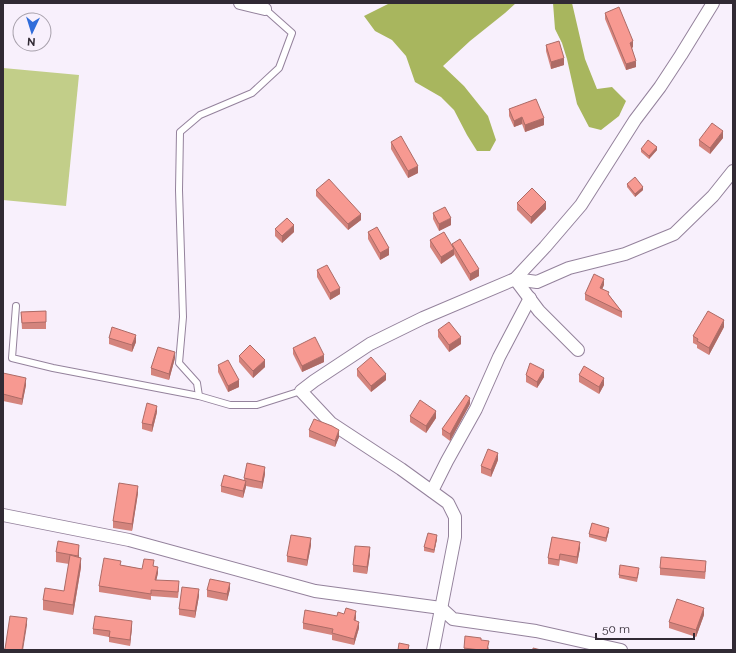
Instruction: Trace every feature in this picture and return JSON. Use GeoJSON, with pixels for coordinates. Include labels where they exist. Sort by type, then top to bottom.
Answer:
{"type":"FeatureCollection","features":[{"type":"Feature","properties":{"kind":"street"},"geometry":{"type":"LineString","coordinates":[[240,3],[265,9]]}},
{"type":"Feature","properties":{"kind":"street"},"geometry":{"type":"LineString","coordinates":[[433,650],[455,536],[455,517],[448,503],[401,469],[331,423],[301,391],[370,344],[424,318],[515,279],[581,205],[635,120],[660,87],[681,55],[713,3]]}},
{"type":"Feature","properties":{"kind":"street"},"geometry":{"type":"LineString","coordinates":[[515,279],[537,282],[569,268],[625,254],[674,234],[713,196],[733,171]]}},
{"type":"Feature","properties":{"kind":"street"},"geometry":{"type":"LineString","coordinates":[[515,279],[539,311],[578,350]]}},
{"type":"Feature","properties":{"kind":"street"},"geometry":{"type":"LineString","coordinates":[[432,491],[476,409],[499,357],[530,298]]}},
{"type":"Feature","properties":{"kind":"street"},"geometry":{"type":"LineString","coordinates":[[3,515],[129,540],[315,591],[441,608],[453,619],[536,631],[621,650]]}},
{"type":"Feature","properties":{"kind":"lane"},"geometry":{"type":"LineString","coordinates":[[199,396],[197,383],[179,363],[183,317],[179,190],[180,132],[200,115],[252,93],[279,68],[292,33],[265,9]]}},
{"type":"Feature","properties":{"kind":"lane"},"geometry":{"type":"LineString","coordinates":[[16,306],[12,358],[60,370],[199,396],[230,405],[256,405],[301,391]]}},
{"type":"Feature","properties":{"kind":"green space"},"geometry":{"type":"Polygon","coordinates":[[[390,3],[516,3],[470,41],[443,66],[464,86],[488,116],[496,140],[490,151],[477,151],[454,110],[441,97],[415,82],[406,56],[392,40],[375,31],[364,16],[390,3]]]}},
{"type":"Feature","properties":{"kind":"green space"},"geometry":{"type":"Polygon","coordinates":[[[553,3],[572,3],[585,59],[597,89],[612,87],[626,101],[619,116],[601,130],[589,127],[577,104],[567,59],[562,43],[555,29],[553,3]]]}},
{"type":"Feature","properties":{"kind":"green space"},"geometry":{"type":"Polygon","coordinates":[[[3,68],[79,75],[66,206],[3,200],[3,68]]]}},
{"type":"Feature","properties":{"kind":"building"},"geometry":{"type":"Polygon","coordinates":[[[619,7],[633,41],[630,43],[636,61],[626,64],[605,13],[619,7]]]}},
{"type":"Feature","properties":{"kind":"building"},"geometry":{"type":"Polygon","coordinates":[[[559,41],[564,58],[551,62],[546,45],[559,41]]]}},
{"type":"Feature","properties":{"kind":"building"},"geometry":{"type":"Polygon","coordinates":[[[536,99],[544,118],[525,125],[522,117],[514,121],[509,109],[536,99]]]}},
{"type":"Feature","properties":{"kind":"building"},"geometry":{"type":"Polygon","coordinates":[[[712,123],[723,131],[710,148],[699,140],[712,123]]]}},
{"type":"Feature","properties":{"kind":"building"},"geometry":{"type":"Polygon","coordinates":[[[401,136],[418,166],[408,171],[391,142],[401,136]]]}},
{"type":"Feature","properties":{"kind":"building"},"geometry":{"type":"Polygon","coordinates":[[[648,140],[657,147],[649,156],[641,149],[648,140]]]}},
{"type":"Feature","properties":{"kind":"building"},"geometry":{"type":"Polygon","coordinates":[[[635,177],[643,187],[635,194],[627,184],[635,177]]]}},
{"type":"Feature","properties":{"kind":"building"},"geometry":{"type":"Polygon","coordinates":[[[329,179],[361,214],[348,224],[316,190],[329,179]]]}},
{"type":"Feature","properties":{"kind":"building"},"geometry":{"type":"Polygon","coordinates":[[[532,188],[546,202],[531,217],[517,203],[532,188]]]}},
{"type":"Feature","properties":{"kind":"building"},"geometry":{"type":"Polygon","coordinates":[[[445,207],[451,218],[439,224],[433,213],[445,207]]]}},
{"type":"Feature","properties":{"kind":"building"},"geometry":{"type":"Polygon","coordinates":[[[287,218],[294,225],[282,236],[275,229],[287,218]]]}},
{"type":"Feature","properties":{"kind":"building"},"geometry":{"type":"Polygon","coordinates":[[[377,227],[389,248],[380,253],[368,232],[377,227]]]}},
{"type":"Feature","properties":{"kind":"building"},"geometry":{"type":"Polygon","coordinates":[[[444,232],[454,249],[441,257],[430,240],[444,232]]]}},
{"type":"Feature","properties":{"kind":"building"},"geometry":{"type":"Polygon","coordinates":[[[460,239],[479,269],[470,274],[452,244],[460,239]]]}},
{"type":"Feature","properties":{"kind":"building"},"geometry":{"type":"Polygon","coordinates":[[[327,265],[340,288],[330,293],[317,270],[327,265]]]}},
{"type":"Feature","properties":{"kind":"building"},"geometry":{"type":"Polygon","coordinates":[[[594,274],[604,279],[600,288],[609,292],[608,294],[622,312],[585,294],[594,274]]]}},
{"type":"Feature","properties":{"kind":"building"},"geometry":{"type":"Polygon","coordinates":[[[46,311],[46,322],[22,323],[21,312],[46,311]]]}},
{"type":"Feature","properties":{"kind":"building"},"geometry":{"type":"Polygon","coordinates":[[[708,311],[724,320],[709,348],[697,341],[698,339],[693,336],[708,311]]]}},
{"type":"Feature","properties":{"kind":"building"},"geometry":{"type":"Polygon","coordinates":[[[449,322],[461,337],[449,345],[438,330],[449,322]]]}},
{"type":"Feature","properties":{"kind":"building"},"geometry":{"type":"Polygon","coordinates":[[[112,327],[136,335],[132,345],[109,338],[112,327]]]}},
{"type":"Feature","properties":{"kind":"building"},"geometry":{"type":"Polygon","coordinates":[[[315,337],[324,355],[302,366],[293,348],[315,337]]]}},
{"type":"Feature","properties":{"kind":"building"},"geometry":{"type":"Polygon","coordinates":[[[250,345],[265,360],[253,371],[239,356],[250,345]]]}},
{"type":"Feature","properties":{"kind":"building"},"geometry":{"type":"Polygon","coordinates":[[[158,347],[175,352],[169,374],[151,368],[158,347]]]}},
{"type":"Feature","properties":{"kind":"building"},"geometry":{"type":"Polygon","coordinates":[[[371,357],[386,374],[371,386],[357,369],[371,357]]]}},
{"type":"Feature","properties":{"kind":"building"},"geometry":{"type":"Polygon","coordinates":[[[228,360],[239,380],[228,386],[218,365],[228,360]]]}},
{"type":"Feature","properties":{"kind":"building"},"geometry":{"type":"Polygon","coordinates":[[[530,363],[544,370],[537,382],[526,375],[530,363]]]}},
{"type":"Feature","properties":{"kind":"building"},"geometry":{"type":"Polygon","coordinates":[[[584,366],[604,378],[599,387],[579,375],[584,366]]]}},
{"type":"Feature","properties":{"kind":"building"},"geometry":{"type":"Polygon","coordinates":[[[3,373],[26,378],[22,399],[3,394],[3,373]]]}},
{"type":"Feature","properties":{"kind":"building"},"geometry":{"type":"Polygon","coordinates":[[[466,395],[470,398],[450,434],[442,429],[466,395]]]}},
{"type":"Feature","properties":{"kind":"building"},"geometry":{"type":"Polygon","coordinates":[[[420,400],[436,411],[426,426],[410,416],[420,400]]]}},
{"type":"Feature","properties":{"kind":"building"},"geometry":{"type":"Polygon","coordinates":[[[147,403],[157,406],[152,425],[142,423],[147,403]]]}},
{"type":"Feature","properties":{"kind":"building"},"geometry":{"type":"Polygon","coordinates":[[[314,419],[339,430],[335,441],[309,430],[314,419]]]}},
{"type":"Feature","properties":{"kind":"building"},"geometry":{"type":"Polygon","coordinates":[[[488,449],[498,453],[491,470],[481,466],[488,449]]]}},
{"type":"Feature","properties":{"kind":"building"},"geometry":{"type":"Polygon","coordinates":[[[247,463],[265,467],[262,482],[244,478],[247,463]]]}},
{"type":"Feature","properties":{"kind":"building"},"geometry":{"type":"Polygon","coordinates":[[[224,475],[246,481],[243,491],[221,486],[224,475]]]}},
{"type":"Feature","properties":{"kind":"building"},"geometry":{"type":"Polygon","coordinates":[[[119,483],[138,486],[132,524],[113,521],[119,483]]]}},
{"type":"Feature","properties":{"kind":"building"},"geometry":{"type":"Polygon","coordinates":[[[592,523],[609,528],[606,538],[589,534],[592,523]]]}},
{"type":"Feature","properties":{"kind":"building"},"geometry":{"type":"Polygon","coordinates":[[[428,533],[437,535],[434,550],[424,547],[428,533]]]}},
{"type":"Feature","properties":{"kind":"building"},"geometry":{"type":"Polygon","coordinates":[[[291,535],[311,538],[307,560],[287,556],[291,535]]]}},
{"type":"Feature","properties":{"kind":"building"},"geometry":{"type":"Polygon","coordinates":[[[552,537],[580,542],[577,557],[560,554],[559,560],[548,558],[552,537]]]}},
{"type":"Feature","properties":{"kind":"building"},"geometry":{"type":"Polygon","coordinates":[[[58,541],[79,545],[78,556],[56,552],[58,541]]]}},
{"type":"Feature","properties":{"kind":"building"},"geometry":{"type":"Polygon","coordinates":[[[355,546],[370,547],[367,567],[353,565],[355,546]]]}},
{"type":"Feature","properties":{"kind":"building"},"geometry":{"type":"Polygon","coordinates":[[[70,555],[81,558],[73,605],[43,600],[45,588],[64,591],[70,555]]]}},
{"type":"Feature","properties":{"kind":"building"},"geometry":{"type":"Polygon","coordinates":[[[661,557],[706,561],[705,572],[660,568],[661,557]]]}},
{"type":"Feature","properties":{"kind":"building"},"geometry":{"type":"Polygon","coordinates":[[[104,558],[121,561],[120,565],[142,569],[144,559],[154,560],[153,566],[158,567],[155,580],[179,581],[178,592],[151,590],[151,594],[99,586],[104,558]]]}},
{"type":"Feature","properties":{"kind":"building"},"geometry":{"type":"Polygon","coordinates":[[[620,565],[639,568],[637,578],[619,575],[620,565]]]}},
{"type":"Feature","properties":{"kind":"building"},"geometry":{"type":"Polygon","coordinates":[[[210,579],[230,583],[227,594],[207,590],[210,579]]]}},
{"type":"Feature","properties":{"kind":"building"},"geometry":{"type":"Polygon","coordinates":[[[182,587],[199,589],[195,611],[179,609],[182,587]]]}},
{"type":"Feature","properties":{"kind":"building"},"geometry":{"type":"Polygon","coordinates":[[[677,599],[704,608],[696,630],[669,622],[677,599]]]}},
{"type":"Feature","properties":{"kind":"building"},"geometry":{"type":"Polygon","coordinates":[[[346,608],[356,611],[354,620],[359,622],[354,639],[332,633],[333,629],[303,623],[305,610],[337,616],[338,612],[344,614],[346,608]]]}},
{"type":"Feature","properties":{"kind":"building"},"geometry":{"type":"Polygon","coordinates":[[[10,616],[27,618],[22,650],[3,650],[5,649],[10,616]]]}},
{"type":"Feature","properties":{"kind":"building"},"geometry":{"type":"Polygon","coordinates":[[[95,616],[132,621],[130,640],[109,637],[110,631],[93,629],[95,616]]]}},
{"type":"Feature","properties":{"kind":"building"},"geometry":{"type":"Polygon","coordinates":[[[465,636],[481,638],[481,640],[489,641],[487,650],[464,648],[465,636]]]}},
{"type":"Feature","properties":{"kind":"building"},"geometry":{"type":"Polygon","coordinates":[[[399,643],[409,645],[408,650],[398,650],[399,643]]]}}]}
